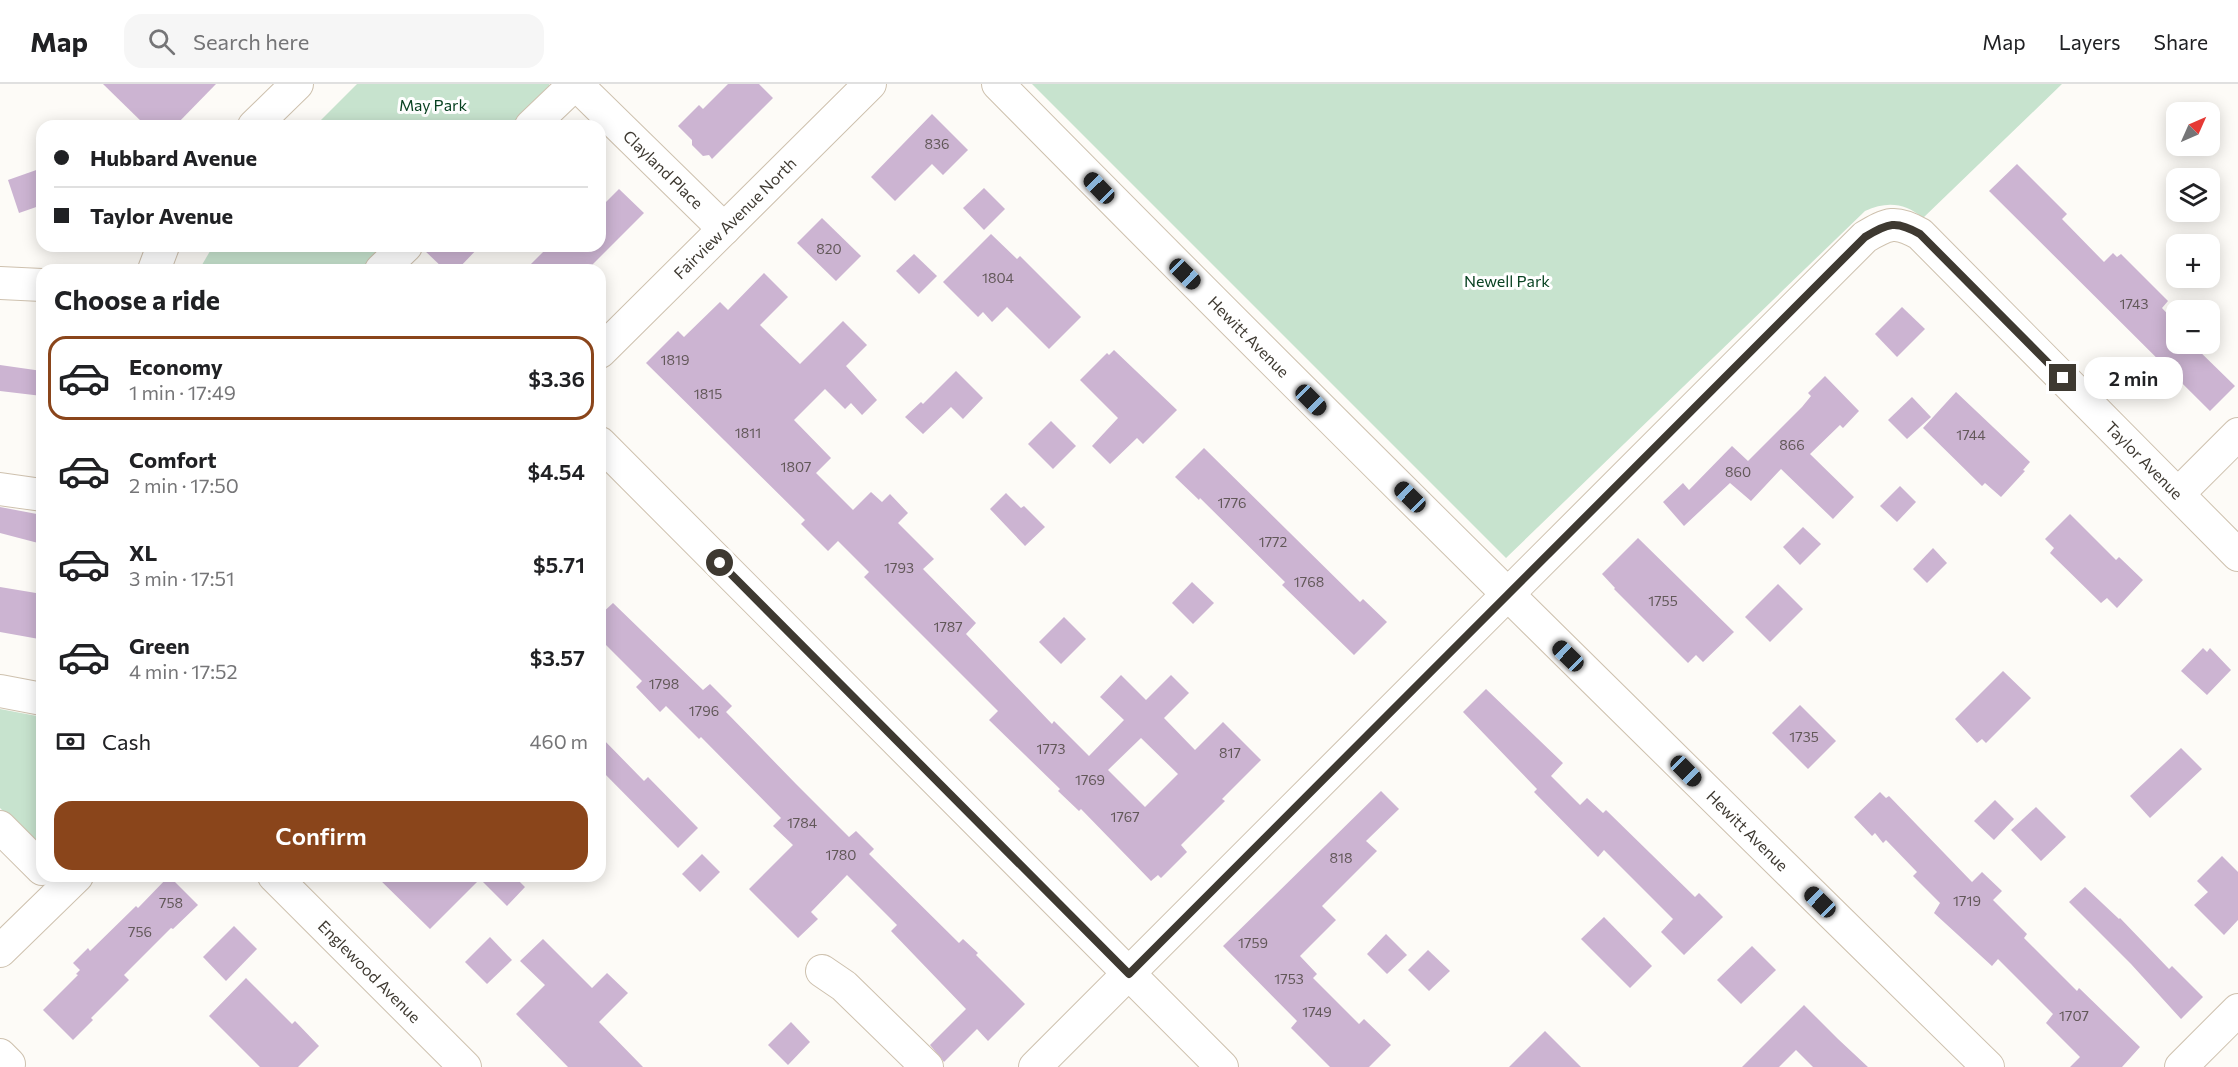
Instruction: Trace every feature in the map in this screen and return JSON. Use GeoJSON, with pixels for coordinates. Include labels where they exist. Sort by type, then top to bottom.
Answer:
{"type":"FeatureCollection","features":[{"type":"Feature","properties":{"kind":"street"},"geometry":{"type":"LineString","coordinates":[[260,120],[297,84]]}},
{"type":"Feature","properties":{"kind":"street"},"geometry":{"type":"LineString","coordinates":[[537,120],[575,84]]}},
{"type":"Feature","properties":{"kind":"street","name":"Clayland Place"},"geometry":{"type":"LineString","coordinates":[[575,84],[724,229]]}},
{"type":"Feature","properties":{"kind":"street","name":"Hewitt Avenue"},"geometry":{"type":"LineString","coordinates":[[998,84],[1125,214],[1508,595],[1988,1067]]}},
{"type":"Feature","properties":{"kind":"street","name":"Fairview Avenue North"},"geometry":{"type":"LineString","coordinates":[[606,346],[864,86]]}},
{"type":"Feature","properties":{"kind":"street","name":"Taylor Avenue"},"geometry":{"type":"LineString","coordinates":[[1508,595],[1865,237],[1892,224],[1906,226],[1920,234],[2238,555]]}},
{"type":"Feature","properties":{"kind":"street"},"geometry":{"type":"LineString","coordinates":[[387,264],[400,252]]}},
{"type":"Feature","properties":{"kind":"street"},"geometry":{"type":"LineString","coordinates":[[0,283],[36,285]]}},
{"type":"Feature","properties":{"kind":"street"},"geometry":{"type":"LineString","coordinates":[[2178,494],[2238,434]]}},
{"type":"Feature","properties":{"kind":"street"},"geometry":{"type":"LineString","coordinates":[[606,449],[1222,1067]]}},
{"type":"Feature","properties":{"kind":"street"},"geometry":{"type":"LineString","coordinates":[[0,489],[36,494]]}},
{"type":"Feature","properties":{"kind":"street"},"geometry":{"type":"LineString","coordinates":[[1035,1067],[1508,595]]}},
{"type":"Feature","properties":{"kind":"street"},"geometry":{"type":"LineString","coordinates":[[0,691],[36,698]]}},
{"type":"Feature","properties":{"kind":"street"},"geometry":{"type":"LineString","coordinates":[[0,827],[36,859]]}},
{"type":"Feature","properties":{"kind":"street"},"geometry":{"type":"LineString","coordinates":[[0,951],[54,882]]}},
{"type":"Feature","properties":{"kind":"street","name":"Englewood Avenue"},"geometry":{"type":"LineString","coordinates":[[280,882],[465,1067]]}},
{"type":"Feature","properties":{"kind":"street"},"geometry":{"type":"LineString","coordinates":[[822,970],[844,986],[927,1067]]}},
{"type":"Feature","properties":{"kind":"street"},"geometry":{"type":"LineString","coordinates":[[2181,1067],[2238,1010]]}},
{"type":"Feature","properties":{"kind":"green space","name":"May Park"},"geometry":{"type":"Polygon","coordinates":[[[357,84],[549,84],[551,87],[518,120],[321,120],[357,84]]]}},
{"type":"Feature","properties":{"kind":"green space","name":"Newell Park"},"geometry":{"type":"Polygon","coordinates":[[[1032,84],[2062,84],[1923,218],[1909,209],[1896,205],[1881,206],[1865,211],[1506,558],[1032,84]]]}},
{"type":"Feature","properties":{"kind":"green space"},"geometry":{"type":"Polygon","coordinates":[[[210,252],[387,252],[375,264],[202,264],[210,252]]]}},
{"type":"Feature","properties":{"kind":"green space"},"geometry":{"type":"Polygon","coordinates":[[[0,709],[36,716],[36,844],[0,808],[0,709]]]}},
{"type":"Feature","properties":{"kind":"building"},"geometry":{"type":"Polygon","coordinates":[[[103,84],[216,84],[181,120],[140,120],[103,84]]]}},
{"type":"Feature","properties":{"kind":"building"},"geometry":{"type":"Polygon","coordinates":[[[728,84],[759,84],[773,98],[712,159],[709,155],[703,156],[678,126],[699,105],[703,109],[728,84]]]}},
{"type":"Feature","properties":{"kind":"building"},"geometry":{"type":"Polygon","coordinates":[[[932,114],[968,150],[943,175],[932,164],[895,201],[871,177],[932,114]]]}},
{"type":"Feature","properties":{"kind":"building"},"geometry":{"type":"Polygon","coordinates":[[[2017,164],[2067,214],[2062,219],[2104,262],[2113,253],[2117,257],[2121,254],[2167,300],[2162,308],[2166,312],[2166,354],[2202,354],[2235,386],[2210,411],[1989,191],[2017,164]]]}},
{"type":"Feature","properties":{"kind":"building"},"geometry":{"type":"Polygon","coordinates":[[[36,170],[36,207],[19,213],[8,180],[36,170]]]}},
{"type":"Feature","properties":{"kind":"building"},"geometry":{"type":"Polygon","coordinates":[[[984,188],[1005,209],[984,230],[963,208],[984,188]]]}},
{"type":"Feature","properties":{"kind":"building"},"geometry":{"type":"Polygon","coordinates":[[[619,189],[644,213],[606,251],[606,202],[619,189]]]}},
{"type":"Feature","properties":{"kind":"building"},"geometry":{"type":"Polygon","coordinates":[[[822,218],[861,256],[836,281],[797,243],[822,218]]]}},
{"type":"Feature","properties":{"kind":"building"},"geometry":{"type":"Polygon","coordinates":[[[991,234],[1017,259],[1020,256],[1081,317],[1049,349],[1007,307],[992,322],[983,312],[978,317],[943,282],[991,234]]]}},
{"type":"Feature","properties":{"kind":"building"},"geometry":{"type":"Polygon","coordinates":[[[426,252],[474,252],[463,264],[439,264],[426,252]]]}},
{"type":"Feature","properties":{"kind":"building"},"geometry":{"type":"Polygon","coordinates":[[[543,252],[605,252],[593,264],[531,264],[543,252]]]}},
{"type":"Feature","properties":{"kind":"building"},"geometry":{"type":"Polygon","coordinates":[[[914,254],[937,276],[919,294],[896,271],[914,254]]]}},
{"type":"Feature","properties":{"kind":"building"},"geometry":{"type":"Polygon","coordinates":[[[764,273],[788,297],[760,325],[800,364],[843,321],[867,345],[846,366],[877,400],[862,415],[851,403],[845,409],[825,389],[794,420],[831,458],[816,473],[853,510],[871,492],[882,502],[890,494],[908,513],[898,523],[934,559],[923,569],[976,623],[966,634],[1052,724],[1054,721],[1089,756],[1124,720],[1100,697],[1121,675],[1146,700],[1171,675],[1189,693],[1164,718],[1195,750],[1223,722],[1261,760],[1222,799],[1225,801],[1181,845],[1187,852],[1161,878],[1158,875],[1151,881],[1081,809],[1079,811],[1058,791],[1060,789],[989,720],[998,711],[864,577],[869,572],[838,541],[828,551],[801,524],[805,520],[646,363],[678,331],[684,337],[720,302],[728,310],[764,273]],[[1141,738],[1108,770],[1145,807],[1178,774],[1141,738]]]}},
{"type":"Feature","properties":{"kind":"building"},"geometry":{"type":"Polygon","coordinates":[[[1902,307],[1925,329],[1897,357],[1875,334],[1902,307]]]}},
{"type":"Feature","properties":{"kind":"building"},"geometry":{"type":"Polygon","coordinates":[[[1114,350],[1177,410],[1143,444],[1137,438],[1110,464],[1092,446],[1118,418],[1080,380],[1107,353],[1109,355],[1114,350]]]}},
{"type":"Feature","properties":{"kind":"building"},"geometry":{"type":"Polygon","coordinates":[[[0,365],[36,370],[36,395],[0,391],[0,365]]]}},
{"type":"Feature","properties":{"kind":"building"},"geometry":{"type":"Polygon","coordinates":[[[956,371],[983,398],[963,419],[951,407],[923,434],[905,417],[921,402],[923,404],[956,371]]]}},
{"type":"Feature","properties":{"kind":"building"},"geometry":{"type":"Polygon","coordinates":[[[1825,376],[1859,411],[1843,428],[1840,425],[1810,454],[1854,497],[1833,519],[1781,469],[1751,501],[1730,483],[1684,526],[1663,502],[1683,483],[1689,490],[1732,446],[1748,461],[1802,407],[1811,396],[1808,393],[1825,376]]]}},
{"type":"Feature","properties":{"kind":"building"},"geometry":{"type":"Polygon","coordinates":[[[1956,392],[2030,462],[2023,470],[2025,471],[2001,497],[1985,483],[1982,486],[1923,428],[1956,392]]]}},
{"type":"Feature","properties":{"kind":"building"},"geometry":{"type":"Polygon","coordinates":[[[1912,397],[1931,417],[1907,439],[1888,420],[1912,397]]]}},
{"type":"Feature","properties":{"kind":"building"},"geometry":{"type":"Polygon","coordinates":[[[1051,421],[1076,446],[1053,469],[1028,444],[1051,421]]]}},
{"type":"Feature","properties":{"kind":"building"},"geometry":{"type":"Polygon","coordinates":[[[1204,448],[1360,602],[1363,599],[1387,622],[1354,655],[1282,585],[1285,582],[1200,498],[1199,500],[1175,477],[1204,448]]]}},
{"type":"Feature","properties":{"kind":"building"},"geometry":{"type":"Polygon","coordinates":[[[1900,486],[1916,502],[1897,522],[1880,506],[1900,486]]]}},
{"type":"Feature","properties":{"kind":"building"},"geometry":{"type":"Polygon","coordinates":[[[1006,493],[1021,508],[1024,506],[1045,527],[1025,546],[990,509],[1006,493]]]}},
{"type":"Feature","properties":{"kind":"building"},"geometry":{"type":"Polygon","coordinates":[[[0,507],[36,514],[36,542],[0,533],[0,507]]]}},
{"type":"Feature","properties":{"kind":"building"},"geometry":{"type":"Polygon","coordinates":[[[2070,514],[2116,560],[2119,557],[2143,580],[2117,608],[2107,598],[2101,603],[2050,553],[2054,548],[2045,539],[2070,514]]]}},
{"type":"Feature","properties":{"kind":"building"},"geometry":{"type":"Polygon","coordinates":[[[1803,527],[1821,544],[1800,565],[1783,547],[1803,527]]]}},
{"type":"Feature","properties":{"kind":"building"},"geometry":{"type":"Polygon","coordinates":[[[1638,538],[1734,632],[1703,662],[1696,655],[1688,663],[1602,574],[1638,538]]]}},
{"type":"Feature","properties":{"kind":"building"},"geometry":{"type":"Polygon","coordinates":[[[1933,548],[1947,563],[1927,583],[1913,569],[1933,548]]]}},
{"type":"Feature","properties":{"kind":"building"},"geometry":{"type":"Polygon","coordinates":[[[1192,582],[1214,603],[1193,624],[1172,603],[1192,582]]]}},
{"type":"Feature","properties":{"kind":"building"},"geometry":{"type":"Polygon","coordinates":[[[1778,584],[1803,609],[1770,642],[1745,617],[1778,584]]]}},
{"type":"Feature","properties":{"kind":"building"},"geometry":{"type":"Polygon","coordinates":[[[0,587],[36,593],[36,638],[0,632],[0,587]]]}},
{"type":"Feature","properties":{"kind":"building"},"geometry":{"type":"Polygon","coordinates":[[[613,603],[703,690],[710,684],[732,706],[726,712],[796,784],[849,837],[856,831],[874,849],[869,854],[959,943],[963,939],[978,953],[976,955],[1025,1004],[988,1041],[977,1029],[944,1062],[930,1045],[966,1009],[891,931],[897,925],[847,875],[811,912],[818,919],[798,938],[749,889],[793,845],[773,826],[781,818],[701,737],[699,739],[666,706],[660,712],[636,687],[642,681],[606,645],[606,609],[613,603]]]}},
{"type":"Feature","properties":{"kind":"building"},"geometry":{"type":"Polygon","coordinates":[[[1064,617],[1086,639],[1061,664],[1039,642],[1064,617]]]}},
{"type":"Feature","properties":{"kind":"building"},"geometry":{"type":"Polygon","coordinates":[[[2203,648],[2207,652],[2210,648],[2231,670],[2207,695],[2181,671],[2203,648]]]}},
{"type":"Feature","properties":{"kind":"building"},"geometry":{"type":"Polygon","coordinates":[[[2003,671],[2031,698],[1986,743],[1982,739],[1977,743],[1955,719],[2003,671]]]}},
{"type":"Feature","properties":{"kind":"building"},"geometry":{"type":"Polygon","coordinates":[[[1486,689],[1563,763],[1551,776],[1580,805],[1587,798],[1603,813],[1606,810],[1695,897],[1699,893],[1723,917],[1684,955],[1661,932],[1673,919],[1604,850],[1598,857],[1534,792],[1537,789],[1463,712],[1486,689]]]}},
{"type":"Feature","properties":{"kind":"building"},"geometry":{"type":"Polygon","coordinates":[[[1800,705],[1836,741],[1808,769],[1772,733],[1800,705]]]}},
{"type":"Feature","properties":{"kind":"building"},"geometry":{"type":"Polygon","coordinates":[[[606,742],[644,781],[648,777],[698,828],[678,848],[606,775],[606,742]]]}},
{"type":"Feature","properties":{"kind":"building"},"geometry":{"type":"Polygon","coordinates":[[[2181,748],[2202,769],[2150,818],[2130,796],[2181,748]]]}},
{"type":"Feature","properties":{"kind":"building"},"geometry":{"type":"Polygon","coordinates":[[[1381,791],[1399,809],[1366,841],[1377,851],[1322,906],[1336,920],[1300,956],[1317,974],[1313,978],[1359,1024],[1364,1019],[1391,1045],[1369,1067],[1330,1067],[1291,1028],[1297,1021],[1223,946],[1381,791]]]}},
{"type":"Feature","properties":{"kind":"building"},"geometry":{"type":"Polygon","coordinates":[[[1880,792],[1886,798],[1889,796],[1972,882],[1982,872],[2002,891],[1993,900],[2027,934],[2024,938],[2077,991],[2079,988],[2140,1047],[2122,1067],[2070,1067],[2080,1057],[2046,1023],[2053,1014],[1998,959],[1992,966],[1934,913],[1940,903],[1913,876],[1917,872],[1886,840],[1883,843],[1875,833],[1872,836],[1854,817],[1880,792]]]}},
{"type":"Feature","properties":{"kind":"building"},"geometry":{"type":"Polygon","coordinates":[[[1995,800],[2014,819],[1994,840],[1974,821],[1995,800]]]}},
{"type":"Feature","properties":{"kind":"building"},"geometry":{"type":"Polygon","coordinates":[[[2036,807],[2066,837],[2041,861],[2011,830],[2036,807]]]}},
{"type":"Feature","properties":{"kind":"building"},"geometry":{"type":"Polygon","coordinates":[[[702,854],[720,872],[700,892],[682,874],[702,854]]]}},
{"type":"Feature","properties":{"kind":"building"},"geometry":{"type":"Polygon","coordinates":[[[2222,856],[2238,872],[2238,920],[2224,935],[2194,905],[2208,892],[2197,881],[2222,856]]]}},
{"type":"Feature","properties":{"kind":"building"},"geometry":{"type":"Polygon","coordinates":[[[163,882],[175,882],[198,905],[173,929],[171,928],[124,975],[129,980],[91,1018],[93,1020],[73,1040],[43,1010],[78,975],[76,974],[80,970],[73,963],[88,948],[90,951],[136,906],[138,908],[163,882]]]}},
{"type":"Feature","properties":{"kind":"building"},"geometry":{"type":"Polygon","coordinates":[[[382,882],[477,882],[430,929],[382,882]]]}},
{"type":"Feature","properties":{"kind":"building"},"geometry":{"type":"Polygon","coordinates":[[[483,882],[520,882],[525,887],[507,906],[483,882]]]}},
{"type":"Feature","properties":{"kind":"building"},"geometry":{"type":"Polygon","coordinates":[[[2085,887],[2120,918],[2169,969],[2172,966],[2203,997],[2181,1019],[2131,964],[2069,902],[2085,887]]]}},
{"type":"Feature","properties":{"kind":"building"},"geometry":{"type":"Polygon","coordinates":[[[1604,917],[1652,966],[1630,988],[1581,939],[1604,917]]]}},
{"type":"Feature","properties":{"kind":"building"},"geometry":{"type":"Polygon","coordinates":[[[234,926],[257,949],[226,981],[203,957],[234,926]]]}},
{"type":"Feature","properties":{"kind":"building"},"geometry":{"type":"Polygon","coordinates":[[[1386,934],[1407,955],[1387,974],[1367,954],[1386,934]]]}},
{"type":"Feature","properties":{"kind":"building"},"geometry":{"type":"Polygon","coordinates":[[[490,937],[512,960],[487,984],[465,962],[490,937]]]}},
{"type":"Feature","properties":{"kind":"building"},"geometry":{"type":"Polygon","coordinates":[[[543,939],[592,988],[607,973],[628,993],[599,1022],[643,1067],[568,1067],[516,1014],[545,985],[520,961],[543,939]]]}},
{"type":"Feature","properties":{"kind":"building"},"geometry":{"type":"Polygon","coordinates":[[[1752,946],[1776,970],[1741,1004],[1717,980],[1752,946]]]}},
{"type":"Feature","properties":{"kind":"building"},"geometry":{"type":"Polygon","coordinates":[[[1428,950],[1450,971],[1429,991],[1408,970],[1428,950]]]}},
{"type":"Feature","properties":{"kind":"building"},"geometry":{"type":"Polygon","coordinates":[[[246,978],[292,1024],[295,1021],[319,1046],[298,1067],[260,1067],[209,1016],[246,978]]]}},
{"type":"Feature","properties":{"kind":"building"},"geometry":{"type":"Polygon","coordinates":[[[1804,1005],[1868,1067],[1813,1067],[1796,1050],[1779,1067],[1742,1067],[1804,1005]]]}},
{"type":"Feature","properties":{"kind":"building"},"geometry":{"type":"Polygon","coordinates":[[[791,1022],[810,1042],[788,1065],[768,1045],[791,1022]]]}},
{"type":"Feature","properties":{"kind":"building"},"geometry":{"type":"Polygon","coordinates":[[[1545,1031],[1581,1067],[1509,1067],[1545,1031]]]}},
{"type":"Feature","properties":{"kind":"route"},"geometry":{"type":"LineString","coordinates":[[720,563],[1129,974],[1865,237],[1892,224],[1906,226],[1920,234],[2063,378]]}}]}
